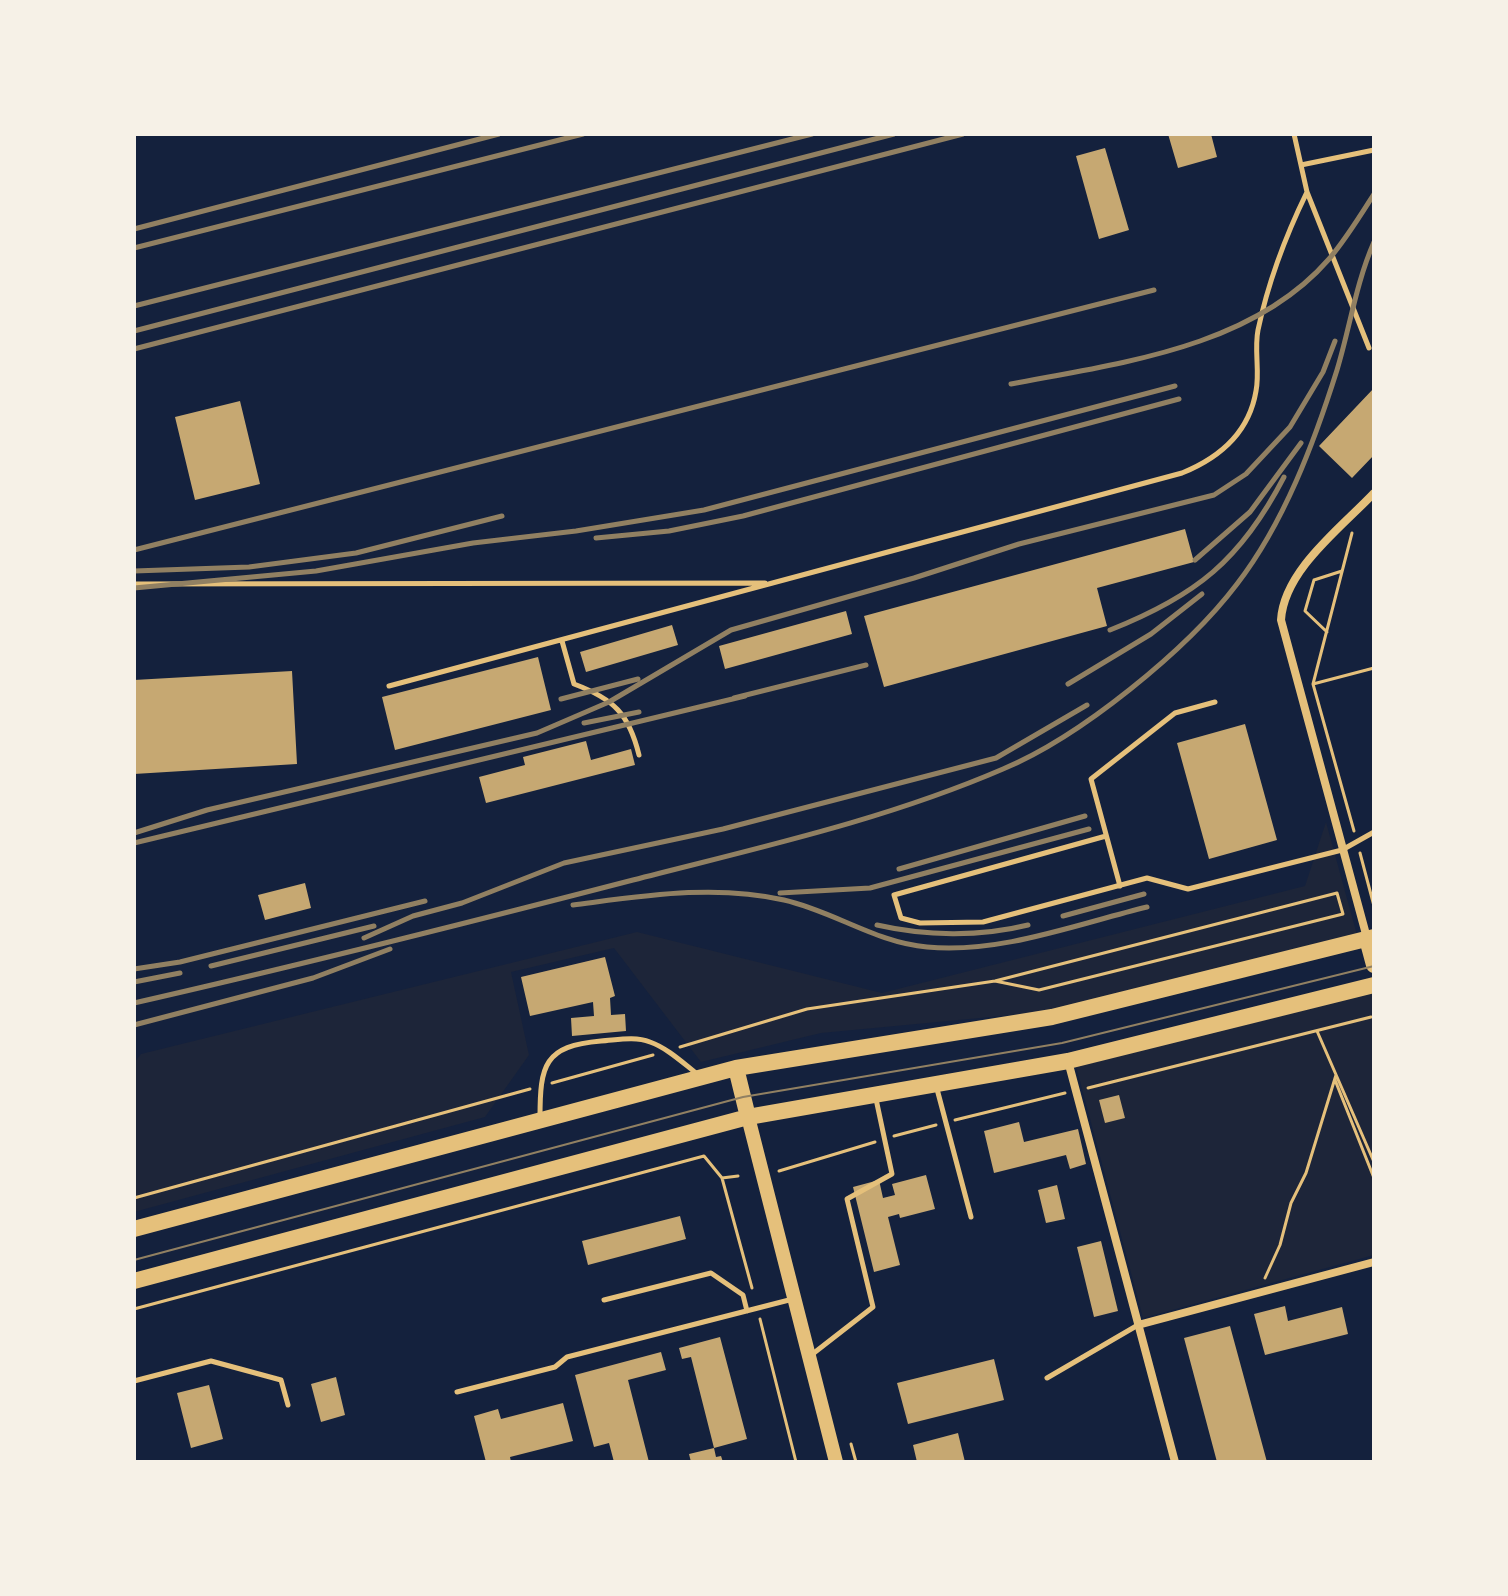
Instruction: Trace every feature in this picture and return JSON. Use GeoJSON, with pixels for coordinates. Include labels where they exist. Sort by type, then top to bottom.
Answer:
{"type":"FeatureCollection","features":[{"type":"Feature","properties":{"kind":"main road"},"geometry":{"type":"LineString","coordinates":[[134,1229],[736,1068],[1052,1017],[1370,938],[1374,965]]}},
{"type":"Feature","properties":{"kind":"main road"},"geometry":{"type":"LineString","coordinates":[[134,1281],[748,1117],[1068,1061],[1374,985]]}},
{"type":"Feature","properties":{"kind":"main road"},"geometry":{"type":"LineString","coordinates":[[736,1068],[836,1462]]}},
{"type":"Feature","properties":{"kind":"street"},"geometry":{"type":"LineString","coordinates":[[1370,938],[1342,850],[1283,633],[1282,605],[1302,570],[1374,493]]}},
{"type":"Feature","properties":{"kind":"street"},"geometry":{"type":"LineString","coordinates":[[1068,1061],[1175,1462]]}},
{"type":"Feature","properties":{"kind":"street"},"geometry":{"type":"LineString","coordinates":[[1138,1325],[1374,1262]]}},
{"type":"Feature","properties":{"kind":"lane"},"geometry":{"type":"LineString","coordinates":[[1294,134],[1307,192],[1369,348]]}},
{"type":"Feature","properties":{"kind":"lane"},"geometry":{"type":"LineString","coordinates":[[1301,165],[1374,150]]}},
{"type":"Feature","properties":{"kind":"lane"},"geometry":{"type":"LineString","coordinates":[[389,686],[1167,477],[1209,462],[1231,443],[1248,419],[1256,391],[1258,332],[1287,235],[1307,192]]}},
{"type":"Feature","properties":{"kind":"lane"},"geometry":{"type":"LineString","coordinates":[[134,584],[774,583]]}},
{"type":"Feature","properties":{"kind":"lane"},"geometry":{"type":"LineString","coordinates":[[562,641],[574,684],[609,702],[623,715],[632,725],[639,755]]}},
{"type":"Feature","properties":{"kind":"lane"},"geometry":{"type":"LineString","coordinates":[[1120,886],[1091,779],[1175,713],[1215,702]]}},
{"type":"Feature","properties":{"kind":"lane"},"geometry":{"type":"LineString","coordinates":[[1106,836],[894,895],[901,918],[920,923],[983,922],[1147,878],[1188,889],[1342,850],[1374,832]]}},
{"type":"Feature","properties":{"kind":"lane"},"geometry":{"type":"LineString","coordinates":[[540,1119],[540,1086],[554,1056],[572,1044],[636,1039],[667,1051],[701,1077]]}},
{"type":"Feature","properties":{"kind":"lane"},"geometry":{"type":"LineString","coordinates":[[936,1084],[971,1217]]}},
{"type":"Feature","properties":{"kind":"lane"},"geometry":{"type":"LineString","coordinates":[[809,1357],[873,1307],[847,1199],[892,1174],[875,1094]]}},
{"type":"Feature","properties":{"kind":"lane"},"geometry":{"type":"LineString","coordinates":[[604,1300],[711,1273],[743,1295],[747,1311]]}},
{"type":"Feature","properties":{"kind":"lane"},"geometry":{"type":"LineString","coordinates":[[457,1392],[555,1367],[567,1357],[794,1299]]}},
{"type":"Feature","properties":{"kind":"lane"},"geometry":{"type":"LineString","coordinates":[[1047,1378],[1138,1325]]}},
{"type":"Feature","properties":{"kind":"lane"},"geometry":{"type":"LineString","coordinates":[[134,1381],[211,1361],[281,1380],[288,1405]]}},
{"type":"Feature","properties":{"kind":"path"},"geometry":{"type":"LineString","coordinates":[[1352,533],[1313,684],[1374,906]]}},
{"type":"Feature","properties":{"kind":"path"},"geometry":{"type":"LineString","coordinates":[[1327,632],[1305,611],[1314,580],[1342,571]]}},
{"type":"Feature","properties":{"kind":"path"},"geometry":{"type":"LineString","coordinates":[[1313,684],[1374,668]]}},
{"type":"Feature","properties":{"kind":"path"},"geometry":{"type":"LineString","coordinates":[[1368,886],[1374,884]]}},
{"type":"Feature","properties":{"kind":"path"},"geometry":{"type":"LineString","coordinates":[[134,1198],[667,1051],[807,1009],[995,981],[1337,893],[1343,914],[1039,990],[995,981]]}},
{"type":"Feature","properties":{"kind":"path"},"geometry":{"type":"LineString","coordinates":[[1317,1031],[1374,1178]]}},
{"type":"Feature","properties":{"kind":"path"},"geometry":{"type":"LineString","coordinates":[[1336,1077],[1341,1078],[1374,1162]]}},
{"type":"Feature","properties":{"kind":"path"},"geometry":{"type":"LineString","coordinates":[[1257,1293],[1280,1245],[1336,1077]]}},
{"type":"Feature","properties":{"kind":"path"},"geometry":{"type":"LineString","coordinates":[[134,1309],[704,1156],[722,1178],[738,1176]]}},
{"type":"Feature","properties":{"kind":"path"},"geometry":{"type":"LineString","coordinates":[[851,1444],[856,1462]]}},
{"type":"Feature","properties":{"kind":"shaded area"},"geometry":{"type":"Polygon","coordinates":[[[1326,822],[1357,935],[1054,1011],[821,1033],[701,1062],[614,948],[511,972],[529,1055],[485,1117],[134,1212],[134,1063],[141,1054],[637,932],[882,993],[1305,886],[1326,822]]]}},
{"type":"Feature","properties":{"kind":"shaded area"},"geometry":{"type":"Polygon","coordinates":[[[1374,993],[1374,1255],[1143,1318],[1076,1066],[1374,993]]]}},
{"type":"Feature","properties":{"kind":"building"},"geometry":{"type":"Polygon","coordinates":[[[1168,134],[1211,134],[1217,157],[1178,168],[1168,134]]]}},
{"type":"Feature","properties":{"kind":"building"},"geometry":{"type":"Polygon","coordinates":[[[1105,148],[1129,230],[1099,239],[1076,156],[1105,148]]]}},
{"type":"Feature","properties":{"kind":"building"},"geometry":{"type":"Polygon","coordinates":[[[1374,388],[1374,455],[1352,478],[1319,446],[1374,388]]]}},
{"type":"Feature","properties":{"kind":"building"},"geometry":{"type":"Polygon","coordinates":[[[240,401],[260,484],[195,500],[175,417],[240,401]]]}},
{"type":"Feature","properties":{"kind":"building"},"geometry":{"type":"Polygon","coordinates":[[[1185,529],[1194,562],[1097,588],[1107,626],[884,687],[864,616],[1185,529]]]}},
{"type":"Feature","properties":{"kind":"building"},"geometry":{"type":"Polygon","coordinates":[[[846,611],[852,634],[725,669],[719,646],[846,611]]]}},
{"type":"Feature","properties":{"kind":"building"},"geometry":{"type":"Polygon","coordinates":[[[672,625],[678,645],[586,672],[580,652],[672,625]]]}},
{"type":"Feature","properties":{"kind":"building"},"geometry":{"type":"Polygon","coordinates":[[[538,657],[551,710],[395,750],[382,697],[538,657]]]}},
{"type":"Feature","properties":{"kind":"building"},"geometry":{"type":"Polygon","coordinates":[[[292,671],[297,764],[134,774],[134,680],[292,671]]]}},
{"type":"Feature","properties":{"kind":"building"},"geometry":{"type":"Polygon","coordinates":[[[1245,724],[1277,840],[1209,859],[1177,743],[1245,724]]]}},
{"type":"Feature","properties":{"kind":"building"},"geometry":{"type":"Polygon","coordinates":[[[586,741],[591,760],[631,749],[635,765],[486,803],[479,777],[525,765],[523,757],[586,741]]]}},
{"type":"Feature","properties":{"kind":"building"},"geometry":{"type":"Polygon","coordinates":[[[305,883],[311,908],[265,920],[258,895],[305,883]]]}},
{"type":"Feature","properties":{"kind":"building"},"geometry":{"type":"Polygon","coordinates":[[[605,957],[615,996],[610,998],[611,1015],[625,1014],[626,1031],[572,1036],[571,1018],[594,1016],[593,1002],[530,1016],[521,977],[605,957]]]}},
{"type":"Feature","properties":{"kind":"building"},"geometry":{"type":"Polygon","coordinates":[[[1119,1095],[1125,1118],[1105,1123],[1099,1100],[1119,1095]]]}},
{"type":"Feature","properties":{"kind":"building"},"geometry":{"type":"Polygon","coordinates":[[[1019,1122],[1024,1142],[1078,1129],[1086,1164],[1070,1169],[1066,1155],[994,1173],[984,1131],[1019,1122]]]}},
{"type":"Feature","properties":{"kind":"building"},"geometry":{"type":"Polygon","coordinates":[[[926,1175],[935,1209],[900,1218],[899,1214],[888,1217],[900,1265],[874,1272],[853,1187],[879,1180],[883,1198],[895,1195],[892,1184],[926,1175]]]}},
{"type":"Feature","properties":{"kind":"building"},"geometry":{"type":"Polygon","coordinates":[[[1057,1185],[1065,1219],[1046,1223],[1038,1190],[1057,1185]]]}},
{"type":"Feature","properties":{"kind":"building"},"geometry":{"type":"Polygon","coordinates":[[[680,1216],[686,1239],[588,1265],[582,1241],[680,1216]]]}},
{"type":"Feature","properties":{"kind":"building"},"geometry":{"type":"Polygon","coordinates":[[[1101,1241],[1118,1311],[1094,1317],[1077,1247],[1101,1241]]]}},
{"type":"Feature","properties":{"kind":"building"},"geometry":{"type":"Polygon","coordinates":[[[1285,1306],[1288,1321],[1342,1307],[1348,1334],[1265,1355],[1254,1314],[1285,1306]]]}},
{"type":"Feature","properties":{"kind":"building"},"geometry":{"type":"Polygon","coordinates":[[[1230,1326],[1267,1462],[1217,1462],[1184,1338],[1230,1326]]]}},
{"type":"Feature","properties":{"kind":"building"},"geometry":{"type":"Polygon","coordinates":[[[720,1337],[747,1439],[714,1448],[691,1357],[682,1359],[679,1348],[720,1337]]]}},
{"type":"Feature","properties":{"kind":"building"},"geometry":{"type":"Polygon","coordinates":[[[661,1352],[666,1370],[628,1380],[649,1462],[614,1462],[609,1443],[594,1447],[575,1375],[661,1352]]]}},
{"type":"Feature","properties":{"kind":"building"},"geometry":{"type":"Polygon","coordinates":[[[994,1359],[1004,1400],[908,1424],[897,1383],[994,1359]]]}},
{"type":"Feature","properties":{"kind":"building"},"geometry":{"type":"Polygon","coordinates":[[[336,1377],[345,1415],[321,1422],[311,1384],[336,1377]]]}},
{"type":"Feature","properties":{"kind":"building"},"geometry":{"type":"Polygon","coordinates":[[[209,1385],[223,1439],[191,1448],[177,1393],[209,1385]]]}},
{"type":"Feature","properties":{"kind":"building"},"geometry":{"type":"Polygon","coordinates":[[[563,1403],[573,1441],[510,1457],[511,1462],[486,1462],[474,1416],[498,1409],[501,1419],[563,1403]]]}},
{"type":"Feature","properties":{"kind":"building"},"geometry":{"type":"Polygon","coordinates":[[[958,1433],[965,1462],[917,1462],[913,1445],[958,1433]]]}},
{"type":"Feature","properties":{"kind":"building"},"geometry":{"type":"Polygon","coordinates":[[[714,1448],[716,1457],[721,1456],[723,1462],[691,1462],[689,1454],[714,1448]]]}},
{"type":"Feature","properties":{"kind":"tram line"},"geometry":{"type":"LineString","coordinates":[[134,1260],[743,1097],[1062,1043],[1374,966]]}},
{"type":"Feature","properties":{"kind":"railway"},"geometry":{"type":"LineString","coordinates":[[134,229],[499,134]]}},
{"type":"Feature","properties":{"kind":"railway"},"geometry":{"type":"LineString","coordinates":[[134,248],[583,134]]}},
{"type":"Feature","properties":{"kind":"railway"},"geometry":{"type":"LineString","coordinates":[[134,306],[812,134]]}},
{"type":"Feature","properties":{"kind":"railway"},"geometry":{"type":"LineString","coordinates":[[134,331],[894,134]]}},
{"type":"Feature","properties":{"kind":"railway"},"geometry":{"type":"LineString","coordinates":[[134,349],[963,134]]}},
{"type":"Feature","properties":{"kind":"railway"},"geometry":{"type":"LineString","coordinates":[[1011,384],[1139,359],[1182,347],[1262,313],[1298,289],[1329,259],[1374,194]]}},
{"type":"Feature","properties":{"kind":"railway"},"geometry":{"type":"LineString","coordinates":[[134,1003],[820,832],[958,787],[1033,755],[1065,736],[1130,689],[1190,636],[1216,610],[1254,560],[1296,482],[1318,426],[1337,370],[1362,273],[1374,242]]}},
{"type":"Feature","properties":{"kind":"railway"},"geometry":{"type":"LineString","coordinates":[[134,550],[1154,290]]}},
{"type":"Feature","properties":{"kind":"railway"},"geometry":{"type":"LineString","coordinates":[[134,833],[207,810],[537,733],[609,702],[731,630],[914,578],[1019,544],[1214,495],[1246,474],[1290,427],[1323,372],[1335,341]]}},
{"type":"Feature","properties":{"kind":"railway"},"geometry":{"type":"LineString","coordinates":[[134,588],[316,571],[473,543],[576,531],[704,510],[1175,386]]}},
{"type":"Feature","properties":{"kind":"railway"},"geometry":{"type":"LineString","coordinates":[[596,538],[669,531],[743,516],[1179,399]]}},
{"type":"Feature","properties":{"kind":"railway"},"geometry":{"type":"LineString","coordinates":[[1195,560],[1250,512],[1301,443]]}},
{"type":"Feature","properties":{"kind":"railway"},"geometry":{"type":"LineString","coordinates":[[1110,630],[1192,589],[1213,572],[1251,531],[1284,477]]}},
{"type":"Feature","properties":{"kind":"railway"},"geometry":{"type":"LineString","coordinates":[[134,571],[249,567],[356,553],[502,516]]}},
{"type":"Feature","properties":{"kind":"railway"},"geometry":{"type":"LineString","coordinates":[[1068,684],[1151,634],[1202,594]]}},
{"type":"Feature","properties":{"kind":"railway"},"geometry":{"type":"LineString","coordinates":[[734,698],[866,665]]}},
{"type":"Feature","properties":{"kind":"railway"},"geometry":{"type":"LineString","coordinates":[[561,699],[638,679]]}},
{"type":"Feature","properties":{"kind":"railway"},"geometry":{"type":"LineString","coordinates":[[134,843],[745,696]]}},
{"type":"Feature","properties":{"kind":"railway"},"geometry":{"type":"LineString","coordinates":[[364,938],[413,916],[462,903],[564,863],[723,829],[996,758],[1087,705]]}},
{"type":"Feature","properties":{"kind":"railway"},"geometry":{"type":"LineString","coordinates":[[584,723],[639,712]]}},
{"type":"Feature","properties":{"kind":"railway"},"geometry":{"type":"LineString","coordinates":[[899,869],[1085,816]]}},
{"type":"Feature","properties":{"kind":"railway"},"geometry":{"type":"LineString","coordinates":[[780,893],[870,888],[1089,829]]}},
{"type":"Feature","properties":{"kind":"railway"},"geometry":{"type":"LineString","coordinates":[[573,905],[678,893],[758,895],[820,911],[890,940],[927,947],[955,948],[1010,942],[1147,907]]}},
{"type":"Feature","properties":{"kind":"railway"},"geometry":{"type":"LineString","coordinates":[[1063,916],[1144,894]]}},
{"type":"Feature","properties":{"kind":"railway"},"geometry":{"type":"LineString","coordinates":[[134,969],[180,962],[425,901]]}},
{"type":"Feature","properties":{"kind":"railway"},"geometry":{"type":"LineString","coordinates":[[877,925],[952,934],[991,932],[1028,925]]}},
{"type":"Feature","properties":{"kind":"railway"},"geometry":{"type":"LineString","coordinates":[[211,966],[374,926]]}},
{"type":"Feature","properties":{"kind":"railway"},"geometry":{"type":"LineString","coordinates":[[134,1025],[313,978],[390,949]]}},
{"type":"Feature","properties":{"kind":"railway"},"geometry":{"type":"LineString","coordinates":[[134,982],[180,973]]}}]}
